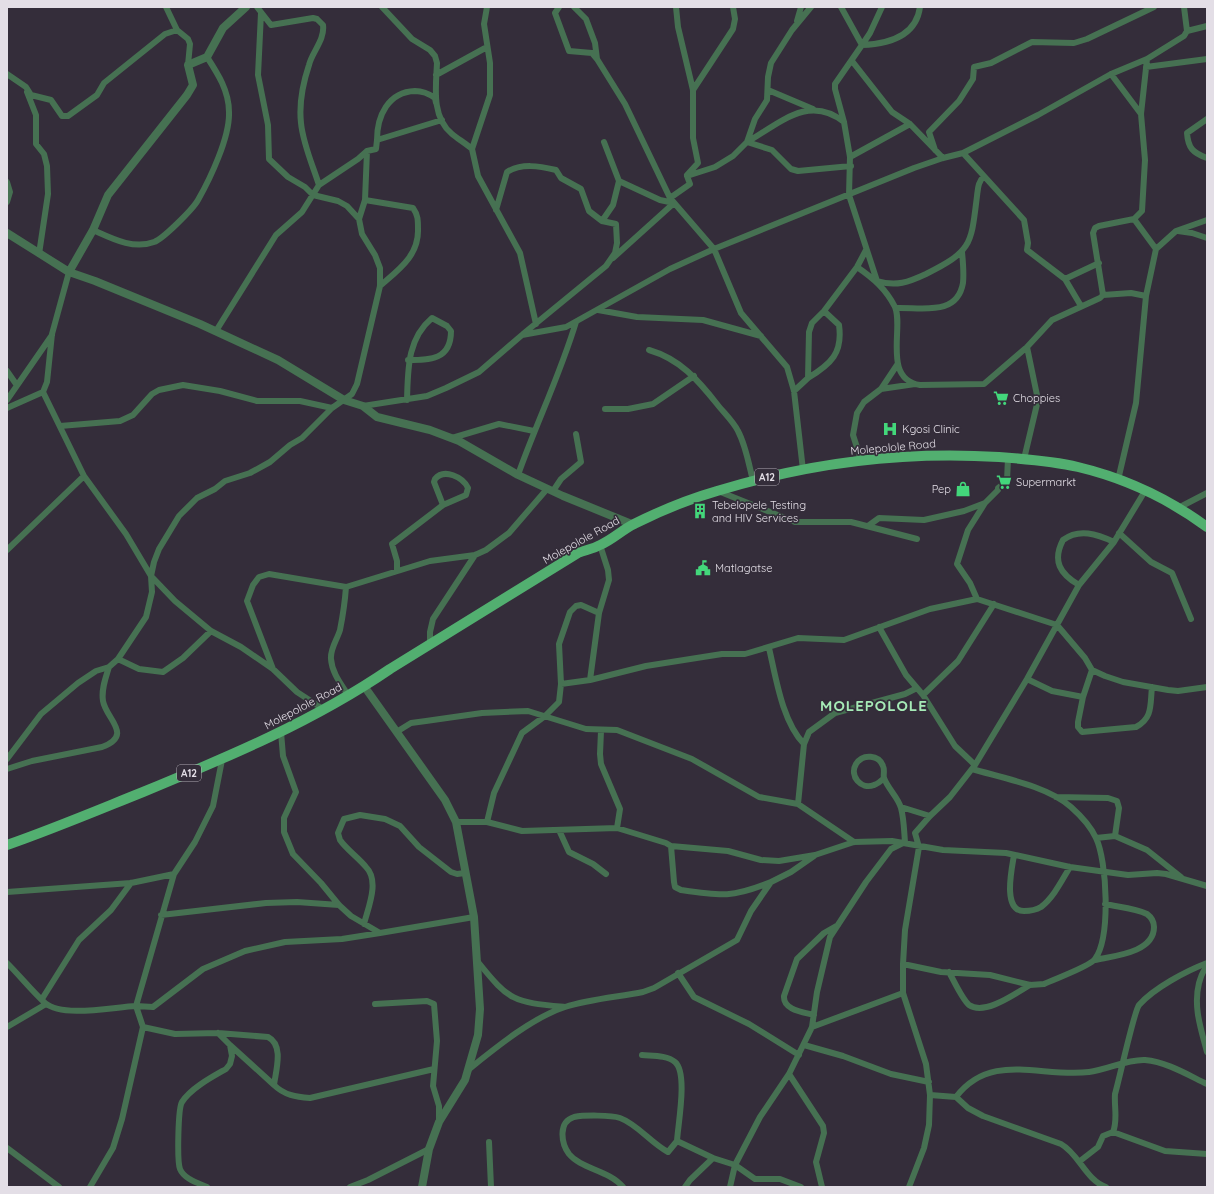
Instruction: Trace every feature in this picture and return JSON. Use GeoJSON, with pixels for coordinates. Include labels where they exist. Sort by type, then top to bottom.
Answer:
{"type":"FeatureCollection","features":[{"type":"Feature","properties":{"kind":"main road","name":"Molepolole Road"},"geometry":{"type":"LineString","coordinates":[[7,845],[222,760],[281,732],[364,686],[578,553],[600,545],[634,524],[678,505],[716,491],[753,481],[803,470],[861,460],[930,455],[959,455],[1024,459],[1078,467],[1118,480],[1180,508],[1207,527]]}},
{"type":"Feature","properties":{"kind":"street"},"geometry":{"type":"LineString","coordinates":[[7,408],[43,392],[47,382],[52,334],[69,272],[93,230],[108,195],[193,85],[188,65],[190,44],[188,39],[177,30],[166,7]]}},
{"type":"Feature","properties":{"kind":"street"},"geometry":{"type":"LineString","coordinates":[[188,65],[207,56],[223,28],[246,7]]}},
{"type":"Feature","properties":{"kind":"street"},"geometry":{"type":"LineString","coordinates":[[256,7],[271,25],[313,18],[317,19],[322,25],[323,35],[309,64],[303,88],[300,117],[302,132],[319,186]]}},
{"type":"Feature","properties":{"kind":"street"},"geometry":{"type":"LineString","coordinates":[[382,7],[412,39],[430,50],[435,56],[437,110]]}},
{"type":"Feature","properties":{"kind":"street"},"geometry":{"type":"LineString","coordinates":[[487,7],[484,24],[490,63],[490,95],[472,149],[478,176],[520,253],[536,324]]}},
{"type":"Feature","properties":{"kind":"street"},"geometry":{"type":"LineString","coordinates":[[558,7],[555,13],[569,51],[592,53],[597,59],[625,104],[672,201],[714,249],[730,283],[739,309],[763,336],[787,367],[794,391],[803,470]]}},
{"type":"Feature","properties":{"kind":"street"},"geometry":{"type":"LineString","coordinates":[[574,7],[586,19],[592,33],[597,59]]}},
{"type":"Feature","properties":{"kind":"street"},"geometry":{"type":"LineString","coordinates":[[676,7],[678,27],[693,90],[693,133],[698,163],[687,176]]}},
{"type":"Feature","properties":{"kind":"street"},"geometry":{"type":"LineString","coordinates":[[693,90],[733,29],[735,19],[733,7]]}},
{"type":"Feature","properties":{"kind":"street"},"geometry":{"type":"LineString","coordinates":[[792,30],[801,11],[801,7]]}},
{"type":"Feature","properties":{"kind":"street"},"geometry":{"type":"LineString","coordinates":[[747,142],[755,119],[767,100],[768,77],[771,63],[792,30],[811,7]]}},
{"type":"Feature","properties":{"kind":"street"},"geometry":{"type":"LineString","coordinates":[[841,7],[862,45]]}},
{"type":"Feature","properties":{"kind":"street"},"geometry":{"type":"LineString","coordinates":[[861,460],[853,435],[857,413],[864,402],[881,389],[897,365],[896,308],[877,281],[849,195],[851,166],[850,157],[844,122],[835,94],[835,84],[870,33],[882,7]]}},
{"type":"Feature","properties":{"kind":"street"},"geometry":{"type":"LineString","coordinates":[[862,45],[876,45],[902,35],[912,28],[919,18],[920,7]]}},
{"type":"Feature","properties":{"kind":"street"},"geometry":{"type":"LineString","coordinates":[[935,150],[929,132],[958,101],[973,79],[974,67],[991,63],[1032,42],[1068,43],[1087,39],[1154,7]]}},
{"type":"Feature","properties":{"kind":"street"},"geometry":{"type":"LineString","coordinates":[[522,335],[560,328],[576,322],[670,269],[714,249],[943,158],[964,153],[1038,116],[1112,74],[1147,59],[1184,36],[1187,31],[1184,7]]}},
{"type":"Feature","properties":{"kind":"street"},"geometry":{"type":"LineString","coordinates":[[261,13],[258,75],[268,125],[269,159],[288,177],[305,187],[313,195],[338,201],[347,206],[359,219]]}},
{"type":"Feature","properties":{"kind":"street"},"geometry":{"type":"LineString","coordinates":[[1187,31],[1207,26]]}},
{"type":"Feature","properties":{"kind":"street"},"geometry":{"type":"LineString","coordinates":[[7,74],[26,87],[31,95],[51,100],[62,116],[68,116],[97,95],[104,83],[165,34],[177,30]]}},
{"type":"Feature","properties":{"kind":"street"},"geometry":{"type":"LineString","coordinates":[[436,75],[487,47]]}},
{"type":"Feature","properties":{"kind":"street"},"geometry":{"type":"LineString","coordinates":[[93,230],[122,243],[139,244],[154,242],[165,235],[197,202],[222,147],[229,119],[227,96],[221,80],[207,56]]}},
{"type":"Feature","properties":{"kind":"street"},"geometry":{"type":"LineString","coordinates":[[1103,295],[1093,232],[1095,228],[1134,219],[1142,211],[1144,160],[1141,114],[1147,59]]}},
{"type":"Feature","properties":{"kind":"street"},"geometry":{"type":"LineString","coordinates":[[1146,67],[1207,59]]}},
{"type":"Feature","properties":{"kind":"street"},"geometry":{"type":"LineString","coordinates":[[852,61],[892,112],[910,124],[943,158]]}},
{"type":"Feature","properties":{"kind":"street"},"geometry":{"type":"LineString","coordinates":[[1112,74],[1141,114]]}},
{"type":"Feature","properties":{"kind":"street"},"geometry":{"type":"LineString","coordinates":[[26,87],[36,115],[36,144],[44,154],[48,166],[48,194],[38,254]]}},
{"type":"Feature","properties":{"kind":"street"},"geometry":{"type":"LineString","coordinates":[[768,90],[813,109],[828,112],[844,122]]}},
{"type":"Feature","properties":{"kind":"street"},"geometry":{"type":"LineString","coordinates":[[216,331],[276,235],[302,212],[319,186],[367,151],[376,149],[378,128],[384,108],[388,102],[398,95],[408,92],[424,91],[435,98],[437,110],[452,134],[461,139],[472,149]]}},
{"type":"Feature","properties":{"kind":"street"},"geometry":{"type":"LineString","coordinates":[[687,176],[715,167],[733,156],[747,142],[795,114],[813,109]]}},
{"type":"Feature","properties":{"kind":"street"},"geometry":{"type":"LineString","coordinates":[[1207,119],[1187,133],[1188,145],[1195,153],[1207,158]]}},
{"type":"Feature","properties":{"kind":"street"},"geometry":{"type":"LineString","coordinates":[[377,140],[442,120]]}},
{"type":"Feature","properties":{"kind":"street"},"geometry":{"type":"LineString","coordinates":[[850,157],[910,124]]}},
{"type":"Feature","properties":{"kind":"street"},"geometry":{"type":"LineString","coordinates":[[602,221],[613,205],[619,181],[604,142]]}},
{"type":"Feature","properties":{"kind":"street"},"geometry":{"type":"LineString","coordinates":[[747,142],[772,150],[791,169],[798,171],[851,166]]}},
{"type":"Feature","properties":{"kind":"street"},"geometry":{"type":"LineString","coordinates":[[7,759],[41,714],[78,683],[96,671],[109,666],[118,659],[146,617],[152,592],[152,576],[159,549],[178,516],[197,498],[215,489],[225,481],[250,473],[270,462],[277,455],[312,430],[332,408],[352,394],[357,384],[380,286],[378,262],[362,234],[359,219],[364,200],[367,151]]}},
{"type":"Feature","properties":{"kind":"street"},"geometry":{"type":"LineString","coordinates":[[964,153],[1024,220],[1028,243],[1026,250],[1065,280],[1081,306]]}},
{"type":"Feature","properties":{"kind":"street"},"geometry":{"type":"LineString","coordinates":[[496,210],[507,172],[516,166],[535,166],[556,170],[561,178],[577,185],[581,190],[589,211],[602,221],[616,224],[616,243],[612,259]]}},
{"type":"Feature","properties":{"kind":"street"},"geometry":{"type":"LineString","coordinates":[[363,406],[387,401],[407,400],[427,396],[479,372],[599,273],[690,184],[687,176]]}},
{"type":"Feature","properties":{"kind":"street"},"geometry":{"type":"LineString","coordinates":[[857,267],[877,281],[887,284],[909,282],[946,264],[962,252],[972,232],[978,184],[984,176]]}},
{"type":"Feature","properties":{"kind":"street"},"geometry":{"type":"LineString","coordinates":[[619,181],[660,200],[672,201]]}},
{"type":"Feature","properties":{"kind":"street"},"geometry":{"type":"LineString","coordinates":[[7,182],[10,192],[7,202]]}},
{"type":"Feature","properties":{"kind":"street"},"geometry":{"type":"LineString","coordinates":[[364,200],[412,208],[417,215],[418,234],[415,250],[403,266],[380,286]]}},
{"type":"Feature","properties":{"kind":"street"},"geometry":{"type":"LineString","coordinates":[[1134,219],[1156,249]]}},
{"type":"Feature","properties":{"kind":"street"},"geometry":{"type":"LineString","coordinates":[[1118,480],[1136,403],[1146,296],[1156,249],[1176,231],[1207,220]]}},
{"type":"Feature","properties":{"kind":"street"},"geometry":{"type":"LineString","coordinates":[[1176,231],[1192,233],[1207,238]]}},
{"type":"Feature","properties":{"kind":"street"},"geometry":{"type":"LineString","coordinates":[[7,233],[38,254],[69,272],[95,280],[216,331],[278,360],[344,400],[363,406],[377,417],[430,430],[452,438],[518,475],[550,490],[634,524]]}},
{"type":"Feature","properties":{"kind":"street"},"geometry":{"type":"LineString","coordinates":[[808,378],[810,327],[857,267],[866,250]]}},
{"type":"Feature","properties":{"kind":"street"},"geometry":{"type":"LineString","coordinates":[[896,308],[938,309],[950,305],[958,297],[963,282],[962,252]]}},
{"type":"Feature","properties":{"kind":"street"},"geometry":{"type":"LineString","coordinates":[[1065,280],[1099,263]]}},
{"type":"Feature","properties":{"kind":"street"},"geometry":{"type":"LineString","coordinates":[[881,389],[915,384],[984,384],[1027,347],[1052,320],[1100,298],[1103,295],[1131,294],[1146,296]]}},
{"type":"Feature","properties":{"kind":"street"},"geometry":{"type":"LineString","coordinates":[[598,310],[637,317],[702,320],[763,336]]}},
{"type":"Feature","properties":{"kind":"street"},"geometry":{"type":"LineString","coordinates":[[794,391],[808,378],[828,364],[840,346],[839,325],[824,311]]}},
{"type":"Feature","properties":{"kind":"street"},"geometry":{"type":"LineString","coordinates":[[407,400],[408,360],[423,326],[432,318],[447,326],[451,331],[446,350],[438,357],[432,360],[408,360]]}},
{"type":"Feature","properties":{"kind":"street"},"geometry":{"type":"LineString","coordinates":[[518,475],[534,431],[562,367],[566,348],[576,322]]}},
{"type":"Feature","properties":{"kind":"street"},"geometry":{"type":"LineString","coordinates":[[7,400],[16,384],[52,334]]}},
{"type":"Feature","properties":{"kind":"street"},"geometry":{"type":"LineString","coordinates":[[1024,459],[1038,400],[1027,347]]}},
{"type":"Feature","properties":{"kind":"street"},"geometry":{"type":"LineString","coordinates":[[649,350],[668,357],[694,376],[738,430],[753,481]]}},
{"type":"Feature","properties":{"kind":"street"},"geometry":{"type":"LineString","coordinates":[[897,365],[915,384]]}},
{"type":"Feature","properties":{"kind":"street"},"geometry":{"type":"LineString","coordinates":[[7,371],[16,384]]}},
{"type":"Feature","properties":{"kind":"street"},"geometry":{"type":"LineString","coordinates":[[605,409],[628,409],[653,404],[694,376]]}},
{"type":"Feature","properties":{"kind":"street"},"geometry":{"type":"LineString","coordinates":[[60,426],[120,421],[133,415],[152,394],[159,390],[184,385],[220,391],[257,401],[300,401],[332,408]]}},
{"type":"Feature","properties":{"kind":"street"},"geometry":{"type":"LineString","coordinates":[[43,392],[84,476],[126,534],[152,576],[175,601],[211,631],[241,647],[273,669],[297,692],[323,709]]}},
{"type":"Feature","properties":{"kind":"street"},"geometry":{"type":"LineString","coordinates":[[452,438],[499,424],[534,431]]}},
{"type":"Feature","properties":{"kind":"street"},"geometry":{"type":"LineString","coordinates":[[273,669],[247,601],[253,585],[259,577],[269,574],[346,587],[447,558],[475,555],[491,547],[509,533],[561,479],[581,462],[576,434]]}},
{"type":"Feature","properties":{"kind":"street"},"geometry":{"type":"LineString","coordinates":[[977,599],[970,583],[958,564],[968,530],[985,503],[998,490],[998,488],[1007,481],[1008,458]]}},
{"type":"Feature","properties":{"kind":"street"},"geometry":{"type":"LineString","coordinates":[[398,571],[392,544],[443,505],[466,495],[468,488],[460,478],[453,475],[441,474],[435,479],[434,482],[443,505]]}},
{"type":"Feature","properties":{"kind":"street"},"geometry":{"type":"LineString","coordinates":[[7,550],[84,476]]}},
{"type":"Feature","properties":{"kind":"street"},"geometry":{"type":"LineString","coordinates":[[716,491],[795,522],[841,521],[868,526],[917,540]]}},
{"type":"Feature","properties":{"kind":"street"},"geometry":{"type":"LineString","coordinates":[[909,1187],[924,1148],[929,1125],[930,1095],[929,1082],[903,993],[905,930],[919,847],[915,833],[950,797],[974,767],[1027,679],[1079,585],[1114,542],[1145,491]]}},
{"type":"Feature","properties":{"kind":"street"},"geometry":{"type":"LineString","coordinates":[[1180,508],[1207,493]]}},
{"type":"Feature","properties":{"kind":"street"},"geometry":{"type":"LineString","coordinates":[[868,526],[879,518],[924,520],[964,511],[985,503]]}},
{"type":"Feature","properties":{"kind":"street"},"geometry":{"type":"LineString","coordinates":[[1079,585],[1067,578],[1061,570],[1058,553],[1063,540],[1078,533],[1088,533],[1114,542]]}},
{"type":"Feature","properties":{"kind":"street"},"geometry":{"type":"LineString","coordinates":[[1119,533],[1151,562],[1172,573],[1191,619]]}},
{"type":"Feature","properties":{"kind":"street"},"geometry":{"type":"LineString","coordinates":[[590,680],[599,613],[609,580],[608,570],[600,545]]}},
{"type":"Feature","properties":{"kind":"street"},"geometry":{"type":"LineString","coordinates":[[430,645],[430,632],[433,619],[475,555]]}},
{"type":"Feature","properties":{"kind":"street"},"geometry":{"type":"LineString","coordinates":[[346,587],[343,615],[331,659],[336,678],[348,695]]}},
{"type":"Feature","properties":{"kind":"street"},"geometry":{"type":"LineString","coordinates":[[561,684],[590,680],[646,666],[722,654],[745,654],[798,638],[844,640],[930,609],[977,599],[1057,624],[1085,658],[1092,670],[1105,676],[1123,682],[1178,691],[1207,687]]}},
{"type":"Feature","properties":{"kind":"street"},"geometry":{"type":"LineString","coordinates":[[923,695],[958,661],[994,604]]}},
{"type":"Feature","properties":{"kind":"street"},"geometry":{"type":"LineString","coordinates":[[487,822],[494,793],[522,733],[545,716],[559,702],[561,684],[558,650],[570,612],[576,606],[581,605],[599,613]]}},
{"type":"Feature","properties":{"kind":"street"},"geometry":{"type":"LineString","coordinates":[[879,627],[906,675],[923,695],[955,746],[974,767],[1043,791],[1055,797],[1070,806],[1096,838],[1105,872],[1105,904],[1104,938],[1094,960]]}},
{"type":"Feature","properties":{"kind":"street"},"geometry":{"type":"LineString","coordinates":[[118,659],[139,669],[163,672],[182,658],[211,631]]}},
{"type":"Feature","properties":{"kind":"street"},"geometry":{"type":"LineString","coordinates":[[769,648],[782,701],[796,736],[804,744]]}},
{"type":"Feature","properties":{"kind":"street"},"geometry":{"type":"LineString","coordinates":[[7,769],[32,761],[102,747],[112,742],[116,738],[116,728],[103,701],[104,684],[109,666]]}},
{"type":"Feature","properties":{"kind":"street"},"geometry":{"type":"LineString","coordinates":[[1092,670],[1083,697],[1078,726],[1082,732],[1136,727],[1147,720],[1152,687]]}},
{"type":"Feature","properties":{"kind":"street"},"geometry":{"type":"LineString","coordinates":[[1027,679],[1052,691],[1083,697]]}},
{"type":"Feature","properties":{"kind":"street"},"geometry":{"type":"LineString","coordinates":[[364,686],[398,731],[445,800],[456,822],[474,917],[478,962],[479,1022],[475,1047],[465,1080],[439,1122],[429,1149],[422,1187]]}},
{"type":"Feature","properties":{"kind":"street"},"geometry":{"type":"LineString","coordinates":[[798,804],[804,744],[809,732],[835,713],[905,694],[917,688]]}},
{"type":"Feature","properties":{"kind":"street"},"geometry":{"type":"LineString","coordinates":[[398,731],[411,723],[482,713],[528,711],[586,730],[617,730],[692,759],[759,796],[798,804],[854,842]]}},
{"type":"Feature","properties":{"kind":"street"},"geometry":{"type":"LineString","coordinates":[[601,731],[600,754],[602,764],[620,808],[617,828]]}},
{"type":"Feature","properties":{"kind":"street"},"geometry":{"type":"LineString","coordinates":[[281,732],[283,756],[296,792],[284,818],[284,832],[288,844],[293,854],[321,883],[339,905],[364,924],[380,933]]}},
{"type":"Feature","properties":{"kind":"street"},"geometry":{"type":"LineString","coordinates":[[884,778],[876,785],[870,787],[863,785],[854,775],[854,769],[857,762],[868,756],[881,762],[884,768],[884,778],[901,807],[905,842]]}},
{"type":"Feature","properties":{"kind":"street"},"geometry":{"type":"LineString","coordinates":[[90,1187],[113,1148],[122,1119],[143,1027],[136,1006],[161,915],[174,874],[195,842],[212,806],[222,760]]}},
{"type":"Feature","properties":{"kind":"street"},"geometry":{"type":"LineString","coordinates":[[1055,797],[1108,798],[1117,801],[1119,808],[1114,836]]}},
{"type":"Feature","properties":{"kind":"street"},"geometry":{"type":"LineString","coordinates":[[901,807],[930,816]]}},
{"type":"Feature","properties":{"kind":"street"},"geometry":{"type":"LineString","coordinates":[[364,924],[371,897],[371,876],[366,867],[340,840],[338,833],[344,819],[360,815],[392,822],[400,826],[419,847],[451,872],[465,874]]}},
{"type":"Feature","properties":{"kind":"street"},"geometry":{"type":"LineString","coordinates":[[456,822],[487,822],[522,831],[617,828],[666,842],[671,846],[728,851],[770,861],[815,855],[854,842],[885,840],[905,842],[919,847],[943,850],[994,851],[1070,867],[1128,875],[1157,873],[1182,878],[1207,886]]}},
{"type":"Feature","properties":{"kind":"street"},"geometry":{"type":"LineString","coordinates":[[559,830],[569,852],[593,864],[606,874]]}},
{"type":"Feature","properties":{"kind":"street"},"geometry":{"type":"LineString","coordinates":[[1096,838],[1114,836],[1148,850],[1158,856],[1182,878]]}},
{"type":"Feature","properties":{"kind":"street"},"geometry":{"type":"LineString","coordinates":[[730,1187],[735,1165],[760,1117],[789,1074],[812,1027],[827,948],[839,924],[866,882],[892,850],[905,842]]}},
{"type":"Feature","properties":{"kind":"street"},"geometry":{"type":"LineString","coordinates":[[671,846],[675,887],[681,890],[730,895],[771,882],[791,872],[815,855]]}},
{"type":"Feature","properties":{"kind":"street"},"geometry":{"type":"LineString","coordinates":[[1014,855],[1010,884],[1011,900],[1014,906],[1020,911],[1030,911],[1042,906],[1052,896],[1070,867]]}},
{"type":"Feature","properties":{"kind":"street"},"geometry":{"type":"LineString","coordinates":[[7,892],[131,883],[174,874]]}},
{"type":"Feature","properties":{"kind":"street"},"geometry":{"type":"LineString","coordinates":[[468,1070],[495,1048],[530,1025],[565,1007],[644,992],[730,946],[737,940],[750,911],[771,882]]}},
{"type":"Feature","properties":{"kind":"street"},"geometry":{"type":"LineString","coordinates":[[7,1027],[44,1001],[74,946],[111,910],[131,883]]}},
{"type":"Feature","properties":{"kind":"street"},"geometry":{"type":"LineString","coordinates":[[161,915],[266,903],[297,902],[339,905]]}},
{"type":"Feature","properties":{"kind":"street"},"geometry":{"type":"LineString","coordinates":[[903,964],[950,972],[990,975],[1030,985],[1044,984],[1094,960],[1139,948],[1152,937],[1154,927],[1153,921],[1145,914],[1105,904]]}},
{"type":"Feature","properties":{"kind":"street"},"geometry":{"type":"LineString","coordinates":[[7,963],[44,1001],[60,1009],[78,1012],[136,1006],[153,1008],[203,969],[245,951],[285,942],[342,939],[474,917]]}},
{"type":"Feature","properties":{"kind":"street"},"geometry":{"type":"LineString","coordinates":[[814,1015],[788,1007],[784,1001],[784,996],[797,959],[824,933],[839,924]]}},
{"type":"Feature","properties":{"kind":"street"},"geometry":{"type":"LineString","coordinates":[[478,962],[498,986],[514,998],[529,1003],[565,1007]]}},
{"type":"Feature","properties":{"kind":"street"},"geometry":{"type":"LineString","coordinates":[[1113,1132],[1116,1124],[1114,1104],[1138,1006],[1156,991],[1180,976],[1207,963]]}},
{"type":"Feature","properties":{"kind":"street"},"geometry":{"type":"LineString","coordinates":[[1207,967],[1203,971],[1197,992],[1196,1008],[1207,1052]]}},
{"type":"Feature","properties":{"kind":"street"},"geometry":{"type":"LineString","coordinates":[[950,972],[966,1002],[980,1008],[991,1007],[1030,985]]}},
{"type":"Feature","properties":{"kind":"street"},"geometry":{"type":"LineString","coordinates":[[678,973],[694,997],[749,1024],[799,1055]]}},
{"type":"Feature","properties":{"kind":"street"},"geometry":{"type":"LineString","coordinates":[[812,1027],[903,993]]}},
{"type":"Feature","properties":{"kind":"street"},"geometry":{"type":"LineString","coordinates":[[375,1004],[427,1000],[434,1004],[437,1041],[433,1086],[439,1106],[439,1122]]}},
{"type":"Feature","properties":{"kind":"street"},"geometry":{"type":"LineString","coordinates":[[143,1027],[175,1034],[218,1033],[268,1037],[274,1040],[277,1045],[274,1085]]}},
{"type":"Feature","properties":{"kind":"street"},"geometry":{"type":"LineString","coordinates":[[218,1033],[280,1091],[296,1097],[310,1098],[434,1069]]}},
{"type":"Feature","properties":{"kind":"street"},"geometry":{"type":"LineString","coordinates":[[207,1187],[185,1176],[179,1168],[179,1114],[181,1104],[187,1095],[230,1064],[230,1045]]}},
{"type":"Feature","properties":{"kind":"street"},"geometry":{"type":"LineString","coordinates":[[804,1045],[844,1056],[891,1074],[929,1082]]}},
{"type":"Feature","properties":{"kind":"street"},"geometry":{"type":"LineString","coordinates":[[623,1187],[614,1178],[576,1160],[570,1155],[562,1140],[563,1128],[574,1118],[608,1116],[620,1118],[630,1122],[651,1141],[668,1152],[677,1141],[682,1086],[678,1065],[675,1061],[667,1058],[642,1055]]}},
{"type":"Feature","properties":{"kind":"street"},"geometry":{"type":"LineString","coordinates":[[956,1097],[967,1084],[980,1075],[993,1071],[1038,1070],[1086,1073],[1143,1060],[1152,1061],[1174,1068],[1207,1084]]}},
{"type":"Feature","properties":{"kind":"street"},"geometry":{"type":"LineString","coordinates":[[789,1074],[824,1126],[824,1133],[816,1162],[822,1187]]}},
{"type":"Feature","properties":{"kind":"street"},"geometry":{"type":"LineString","coordinates":[[930,1095],[956,1097],[968,1108],[983,1116],[1061,1144],[1080,1161],[1096,1181],[1106,1187]]}},
{"type":"Feature","properties":{"kind":"street"},"geometry":{"type":"LineString","coordinates":[[1080,1161],[1098,1147],[1104,1136],[1113,1132],[1165,1151],[1207,1154]]}},
{"type":"Feature","properties":{"kind":"street"},"geometry":{"type":"LineString","coordinates":[[677,1141],[713,1158],[735,1165],[755,1178],[780,1179],[801,1187]]}},
{"type":"Feature","properties":{"kind":"street"},"geometry":{"type":"LineString","coordinates":[[489,1142],[491,1187]]}},
{"type":"Feature","properties":{"kind":"street"},"geometry":{"type":"LineString","coordinates":[[350,1187],[368,1180],[429,1149]]}},
{"type":"Feature","properties":{"kind":"street"},"geometry":{"type":"LineString","coordinates":[[9,1152],[59,1187]]}},
{"type":"Feature","properties":{"kind":"street"},"geometry":{"type":"LineString","coordinates":[[685,1187],[690,1180],[713,1158]]}},
{"type":"Feature","properties":{"kind":"place","name":"Choppies"},"geometry":{"type":"Point","coordinates":[1001,398]}},
{"type":"Feature","properties":{"kind":"place","name":"Kgosi Clinic"},"geometry":{"type":"Point","coordinates":[890,429]}},
{"type":"Feature","properties":{"kind":"place","name":"Supermarkt"},"geometry":{"type":"Point","coordinates":[1004,482]}},
{"type":"Feature","properties":{"kind":"place","name":"Pep"},"geometry":{"type":"Point","coordinates":[963,489]}},
{"type":"Feature","properties":{"kind":"place","name":"Tebelopele Testing and HIV Services"},"geometry":{"type":"Point","coordinates":[700,511]}},
{"type":"Feature","properties":{"kind":"place","name":"Matlagatse"},"geometry":{"type":"Point","coordinates":[703,568]}},
{"type":"Feature","properties":{"kind":"district","name":"MOLEPOLOLE"},"geometry":{"type":"Point","coordinates":[874,705]}}]}
